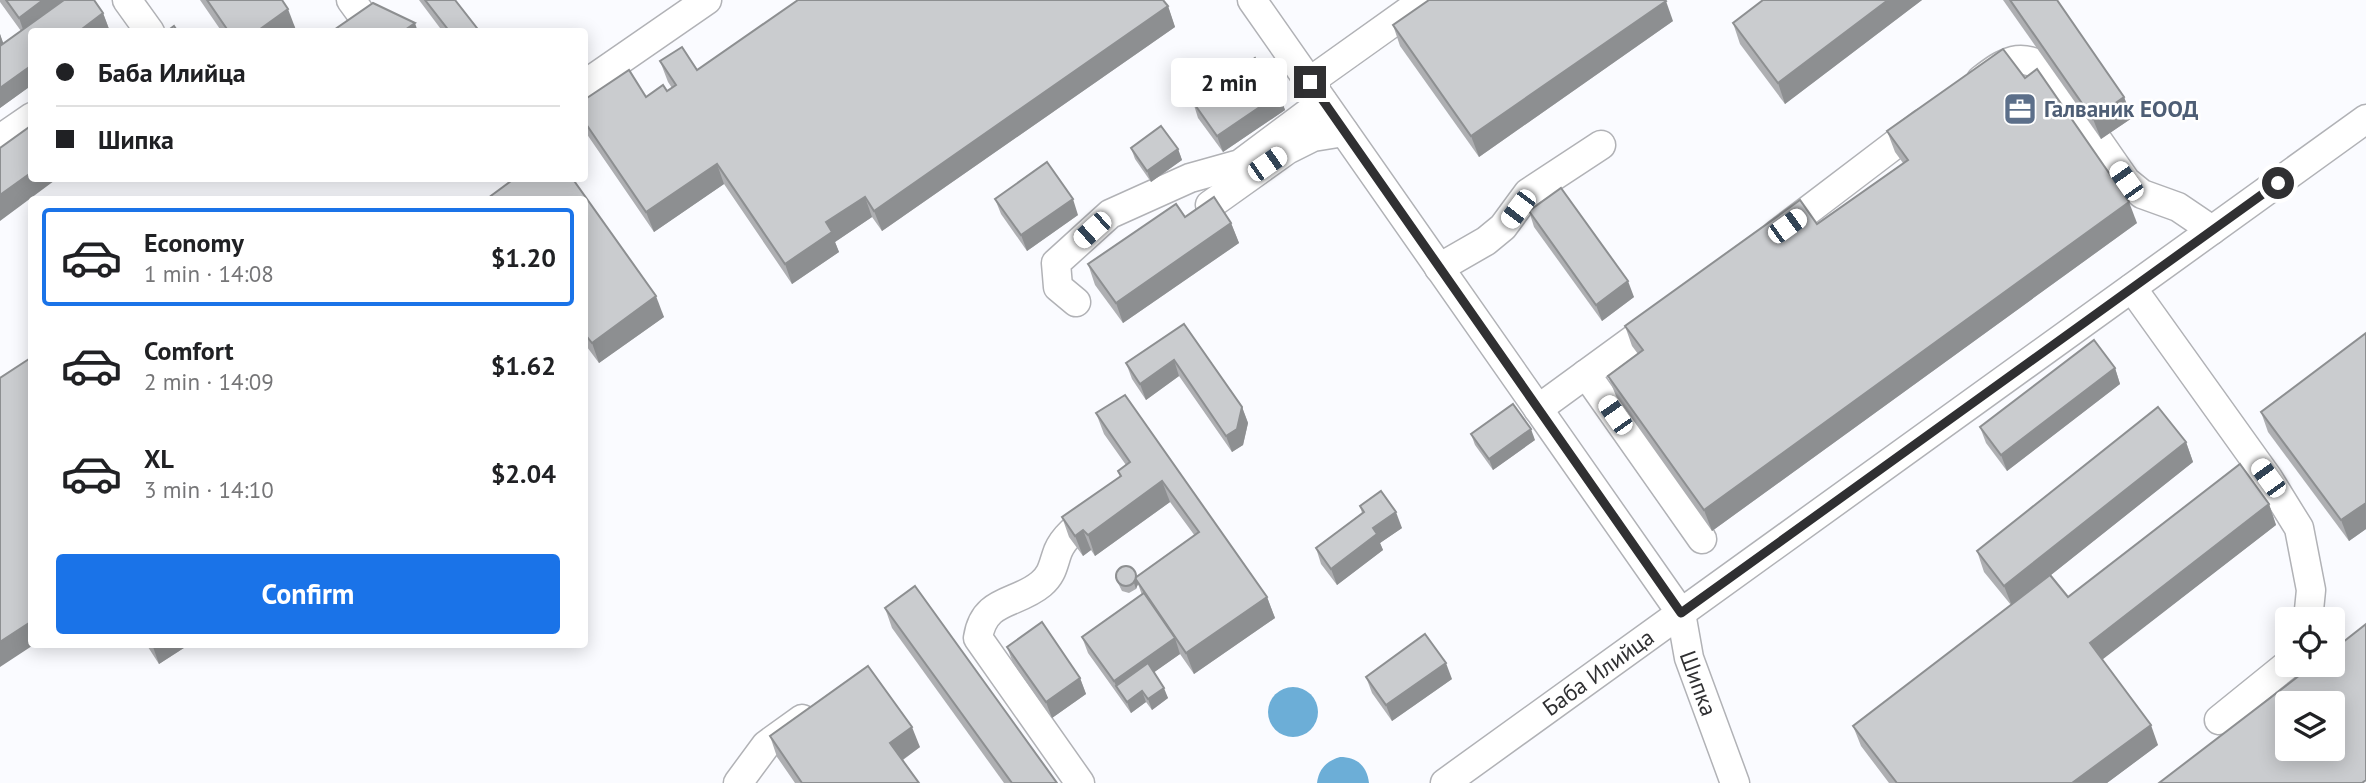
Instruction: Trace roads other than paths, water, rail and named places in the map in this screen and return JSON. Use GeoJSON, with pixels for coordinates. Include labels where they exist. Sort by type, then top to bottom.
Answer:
{"type":"FeatureCollection","features":[{"type":"Feature","properties":{"kind":"street"},"geometry":{"type":"LineString","coordinates":[[127,0],[147,28]]}},
{"type":"Feature","properties":{"kind":"street"},"geometry":{"type":"LineString","coordinates":[[588,82],[707,0]]}},
{"type":"Feature","properties":{"kind":"street","name":"Шипка"},"geometry":{"type":"LineString","coordinates":[[1252,0],[1681,613],[1689,659],[1735,783]]}},
{"type":"Feature","properties":{"kind":"street"},"geometry":{"type":"LineString","coordinates":[[1076,302],[1058,287],[1056,263],[1110,214],[1191,178],[1240,164],[1316,92],[1424,0]]}},
{"type":"Feature","properties":{"kind":"street"},"geometry":{"type":"LineString","coordinates":[[1754,251],[2004,62],[2020,59],[2036,61],[2049,70],[2126,181],[2142,194],[2178,207],[2213,230]]}},
{"type":"Feature","properties":{"kind":"street","name":"Баба Илийца"},"geometry":{"type":"LineString","coordinates":[[1445,783],[2366,119]]}},
{"type":"Feature","properties":{"kind":"street"},"geometry":{"type":"LineString","coordinates":[[0,139],[28,120]]}},
{"type":"Feature","properties":{"kind":"street"},"geometry":{"type":"LineString","coordinates":[[1210,205],[1287,150],[1313,137],[1344,132]]}},
{"type":"Feature","properties":{"kind":"street"},"geometry":{"type":"LineString","coordinates":[[1439,268],[1486,241],[1503,227],[1528,193],[1601,145]]}},
{"type":"Feature","properties":{"kind":"street"},"geometry":{"type":"LineString","coordinates":[[2132,288],[2268,478],[2299,528],[2311,590],[2309,607]]}},
{"type":"Feature","properties":{"kind":"street"},"geometry":{"type":"LineString","coordinates":[[1538,409],[1675,309]]}},
{"type":"Feature","properties":{"kind":"street"},"geometry":{"type":"LineString","coordinates":[[1586,374],[1702,539]]}},
{"type":"Feature","properties":{"kind":"street"},"geometry":{"type":"LineString","coordinates":[[1080,783],[978,638],[980,625],[988,612],[1039,586],[1054,570],[1058,551],[1068,535],[1119,496]]}},
{"type":"Feature","properties":{"kind":"street"},"geometry":{"type":"LineString","coordinates":[[2219,720],[2275,675]]}},
{"type":"Feature","properties":{"kind":"street"},"geometry":{"type":"LineString","coordinates":[[738,783],[766,745],[822,705]]}},
{"type":"Feature","properties":{"kind":"water"},"geometry":{"type":"Polygon","coordinates":[[[1283,688],[1303,688],[1317,702],[1317,722],[1303,736],[1283,736],[1269,722],[1269,702],[1283,688]]]}},
{"type":"Feature","properties":{"kind":"water"},"geometry":{"type":"Polygon","coordinates":[[[1340,757],[1360,764],[1369,783],[1317,783],[1324,766],[1340,757]]]}},
{"type":"Feature","properties":{"kind":"place","name":"Галваник ЕООД"},"geometry":{"type":"Point","coordinates":[2020,109]}}]}
